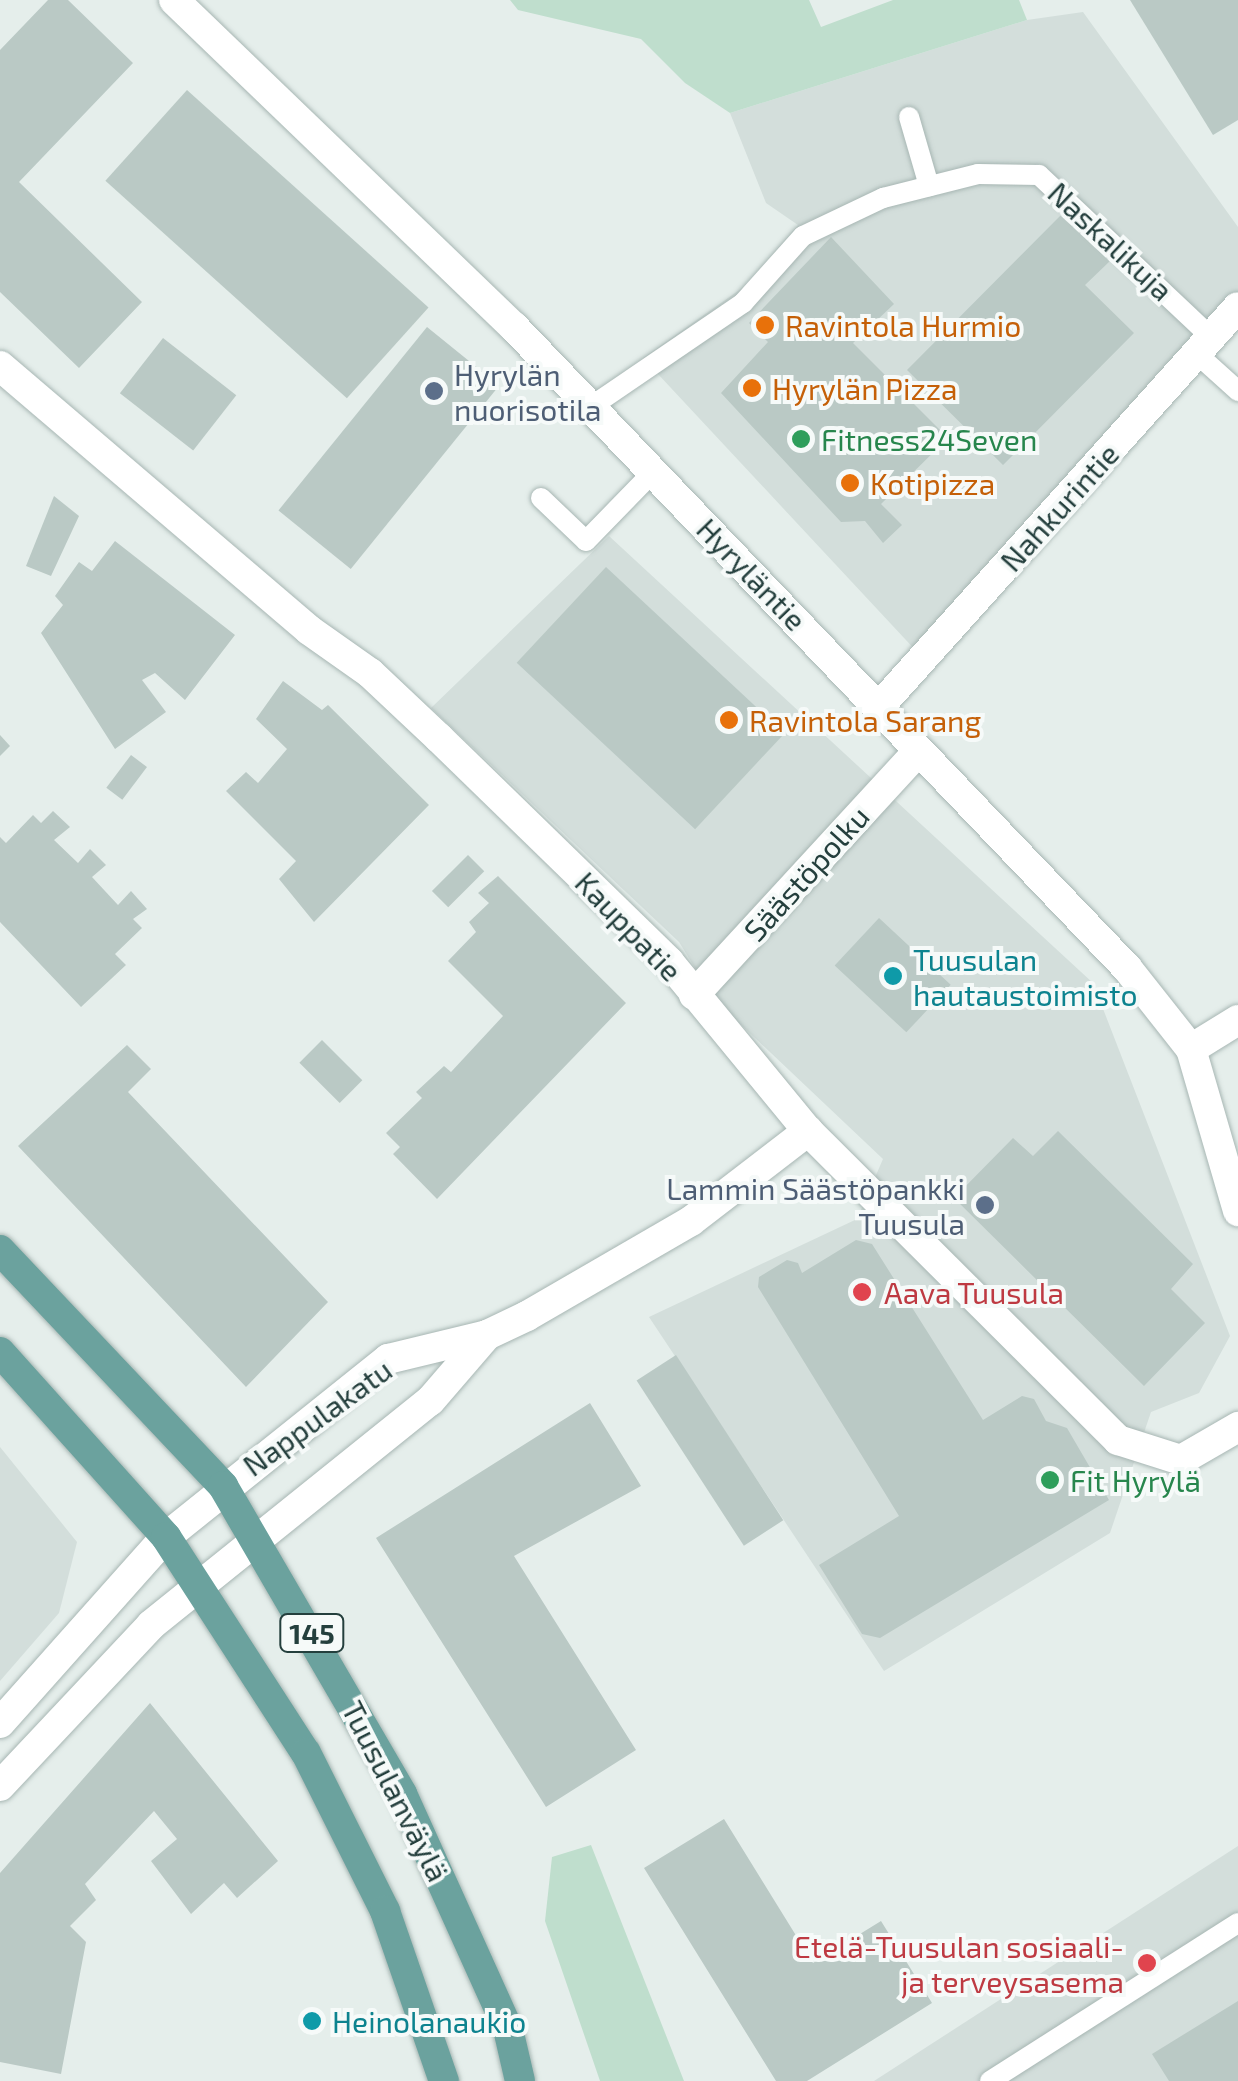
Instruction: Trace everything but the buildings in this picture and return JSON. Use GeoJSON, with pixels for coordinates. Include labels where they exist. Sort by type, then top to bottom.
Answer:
{"type":"FeatureCollection","features":[{"type":"Feature","properties":{"kind":"main road","name":"Tuusulanväylä"},"geometry":{"type":"LineString","coordinates":[[0,1250],[223,1486],[402,1794],[508,2029],[520,2081]]}},
{"type":"Feature","properties":{"kind":"main road","name":"145"},"geometry":{"type":"LineString","coordinates":[[0,1352],[166,1537],[202,1584],[306,1753],[385,1911],[444,2081]]}},
{"type":"Feature","properties":{"kind":"street","name":"Hyryläntie"},"geometry":{"type":"LineString","coordinates":[[174,0],[592,406],[1126,968],[1191,1049],[1238,1210]]}},
{"type":"Feature","properties":{"kind":"street","name":"Nahkurintie"},"geometry":{"type":"LineString","coordinates":[[879,707],[1238,307]]}},
{"type":"Feature","properties":{"kind":"street","name":"Kauppatie"},"geometry":{"type":"LineString","coordinates":[[0,366],[309,630],[370,672],[669,962],[808,1131],[1118,1440],[1181,1460],[1238,1427]]}},
{"type":"Feature","properties":{"kind":"street","name":"Säästöpolku"},"geometry":{"type":"LineString","coordinates":[[694,995],[918,751]]}},
{"type":"Feature","properties":{"kind":"street"},"geometry":{"type":"LineString","coordinates":[[1191,1049],[1238,1020]]}},
{"type":"Feature","properties":{"kind":"street","name":"Nappulakatu"},"geometry":{"type":"LineString","coordinates":[[0,1723],[166,1537],[223,1486],[388,1359],[487,1335],[691,1221],[808,1131]]}},
{"type":"Feature","properties":{"kind":"street","name":"Nappulakatu"},"geometry":{"type":"LineString","coordinates":[[0,1786],[151,1625],[254,1538],[430,1401],[487,1335]]}},
{"type":"Feature","properties":{"kind":"lane"},"geometry":{"type":"LineString","coordinates":[[909,117],[929,186]]}},
{"type":"Feature","properties":{"kind":"lane","name":"Naskalikuja"},"geometry":{"type":"LineString","coordinates":[[592,406],[743,303],[802,236],[883,198],[978,174],[1039,174],[1204,345],[1238,391]]}},
{"type":"Feature","properties":{"kind":"lane"},"geometry":{"type":"LineString","coordinates":[[541,498],[586,541],[654,471]]}},
{"type":"Feature","properties":{"kind":"lane"},"geometry":{"type":"LineString","coordinates":[[990,2081],[1238,1922]]}},
{"type":"Feature","properties":{"kind":"shaded area"},"geometry":{"type":"Polygon","coordinates":[[[1083,12],[1238,227],[1238,298],[919,654],[643,358],[745,286],[798,225],[766,203],[730,113],[1027,20],[1083,12]]]}},
{"type":"Feature","properties":{"kind":"shaded area"},"geometry":{"type":"Polygon","coordinates":[[[609,536],[1093,983],[1230,1336],[1199,1393],[1151,1412],[1110,1533],[884,1671],[649,1317],[857,1219],[883,1159],[715,1000],[679,942],[431,708],[609,536]]]}},
{"type":"Feature","properties":{"kind":"shaded area"},"geometry":{"type":"Polygon","coordinates":[[[0,1447],[77,1542],[59,1613],[0,1681],[0,1447]]]}},
{"type":"Feature","properties":{"kind":"shaded area","name":"Etelä-Tuusulan sosiaali- ja terveysasema"},"geometry":{"type":"Polygon","coordinates":[[[1238,1846],[1238,2081],[874,2081],[1238,1846]]]}},
{"type":"Feature","properties":{"kind":"green space"},"geometry":{"type":"Polygon","coordinates":[[[510,0],[809,0],[821,27],[893,0],[1019,0],[1027,20],[730,113],[685,83],[641,39],[518,10],[510,0]]]}},
{"type":"Feature","properties":{"kind":"green space"},"geometry":{"type":"Polygon","coordinates":[[[591,1845],[684,2081],[600,2081],[545,1921],[552,1857],[591,1845]]]}},
{"type":"Feature","properties":{"kind":"place","name":"Ravintola Hurmio"},"geometry":{"type":"Point","coordinates":[765,325]}},
{"type":"Feature","properties":{"kind":"place","name":"Hyrylän Pizza"},"geometry":{"type":"Point","coordinates":[752,388]}},
{"type":"Feature","properties":{"kind":"place","name":"Hyrylän nuorisotila"},"geometry":{"type":"Point","coordinates":[434,391]}},
{"type":"Feature","properties":{"kind":"place","name":"Fitness24Seven"},"geometry":{"type":"Point","coordinates":[801,439]}},
{"type":"Feature","properties":{"kind":"place","name":"Kotipizza"},"geometry":{"type":"Point","coordinates":[850,483]}},
{"type":"Feature","properties":{"kind":"place","name":"Ravintola Sarang"},"geometry":{"type":"Point","coordinates":[729,720]}},
{"type":"Feature","properties":{"kind":"place","name":"Tuusulan hautaustoimisto"},"geometry":{"type":"Point","coordinates":[893,976]}},
{"type":"Feature","properties":{"kind":"place","name":"Lammin Säästöpankki Tuusula"},"geometry":{"type":"Point","coordinates":[985,1205]}},
{"type":"Feature","properties":{"kind":"place","name":"Aava Tuusula"},"geometry":{"type":"Point","coordinates":[862,1292]}},
{"type":"Feature","properties":{"kind":"place","name":"Fit Hyrylä"},"geometry":{"type":"Point","coordinates":[1050,1480]}},
{"type":"Feature","properties":{"kind":"place","name":"Etelä-Tuusulan sosiaali- ja terveysasema"},"geometry":{"type":"Point","coordinates":[1147,1963]}},
{"type":"Feature","properties":{"kind":"place","name":"Heinolanaukio"},"geometry":{"type":"Point","coordinates":[312,2021]}}]}
